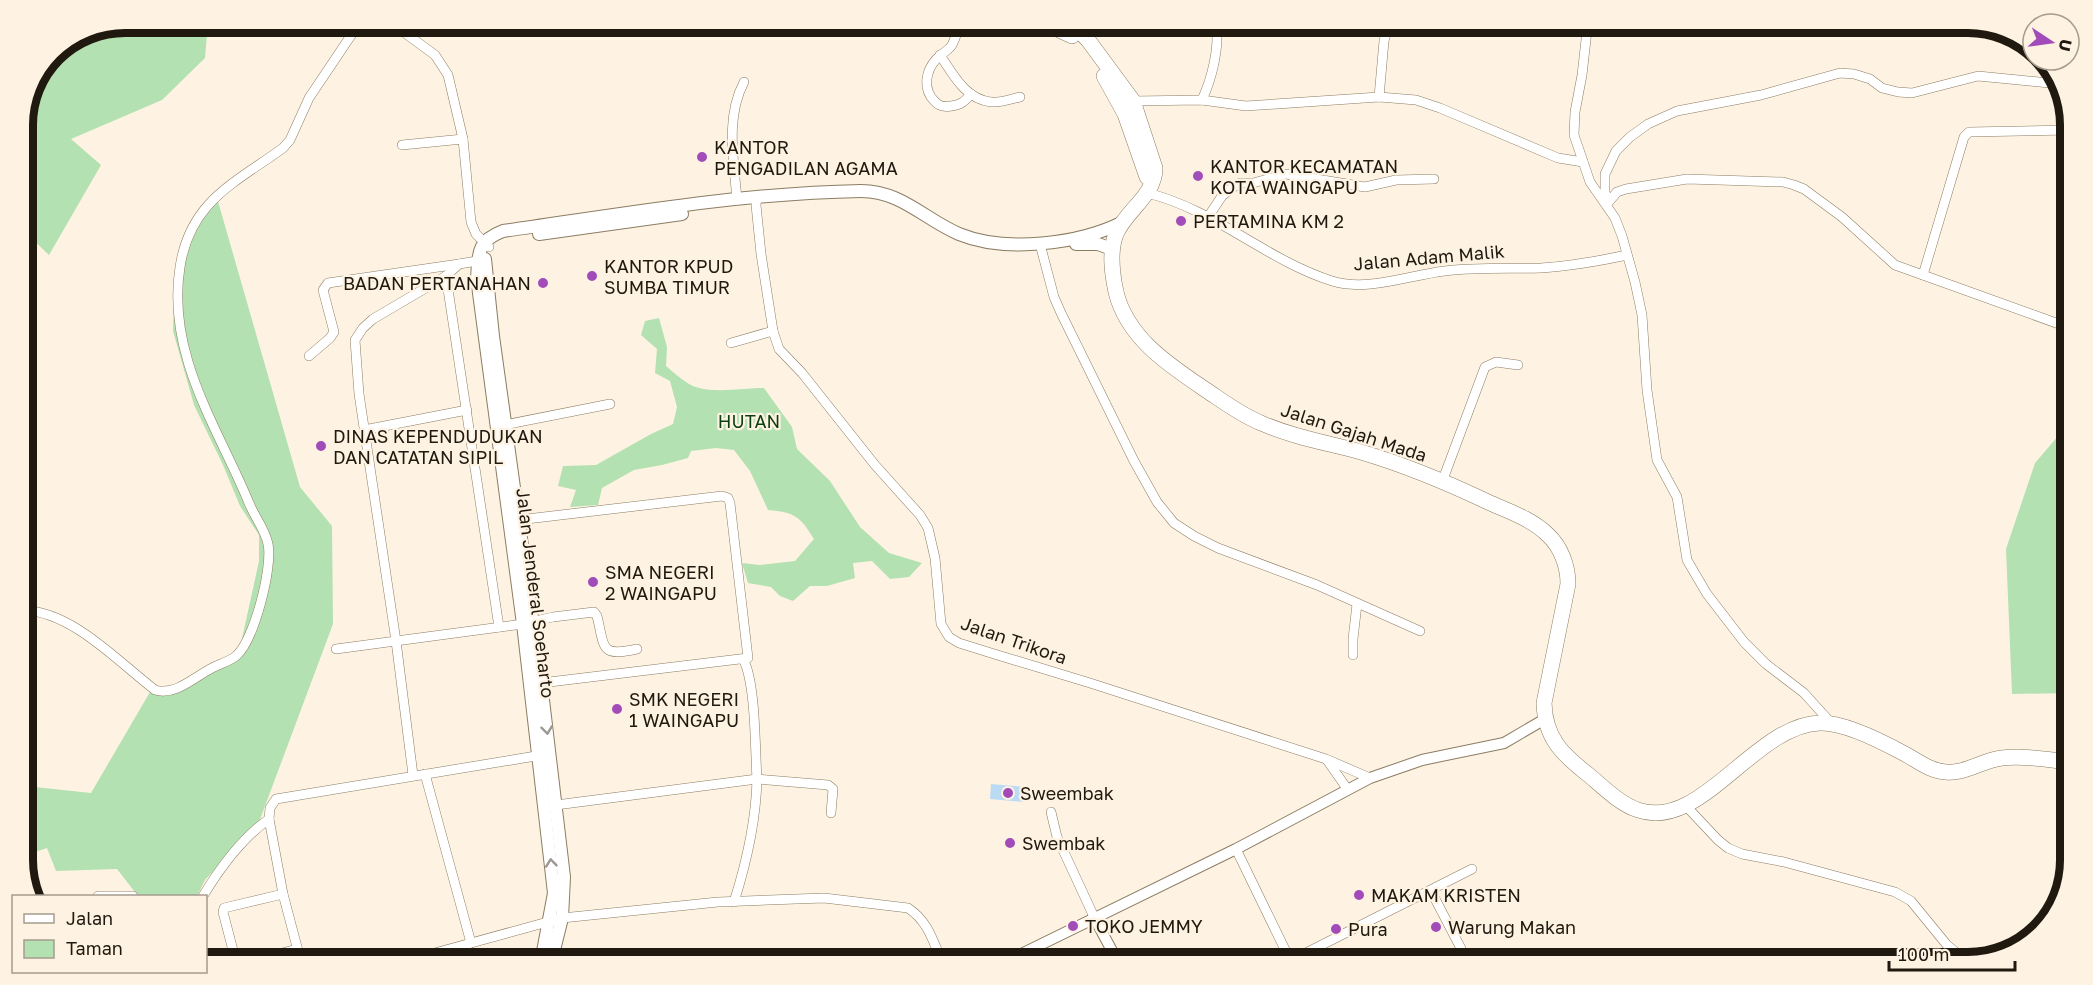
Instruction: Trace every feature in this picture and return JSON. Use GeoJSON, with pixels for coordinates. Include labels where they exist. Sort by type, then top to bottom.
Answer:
{"type":"FeatureCollection","features":[{"type":"Feature","properties":{"kind":"highway"},"geometry":{"type":"LineString","coordinates":[[1064,33],[1072,37],[1093,58],[1112,88],[1125,114],[1149,189]]}},
{"type":"Feature","properties":{"kind":"highway"},"geometry":{"type":"LineString","coordinates":[[1081,33],[1133,101],[1155,168],[1155,176],[1149,189]]}},
{"type":"Feature","properties":{"kind":"highway","name":"Jalan Gajah Mada"},"geometry":{"type":"LineString","coordinates":[[1149,189],[1117,233],[1112,249],[1112,273],[1127,319],[1150,349],[1172,368],[1227,405],[1261,423],[1383,459],[1442,482],[1534,524],[1555,542],[1566,564],[1568,584],[1544,703],[1545,719]]}},
{"type":"Feature","properties":{"kind":"highway"},"geometry":{"type":"LineString","coordinates":[[1545,719],[1550,734],[1562,753],[1629,807],[1645,812],[1660,813],[1686,806],[1713,788],[1758,750],[1784,733],[1820,723],[1845,727],[1925,766],[1947,773],[2004,758],[2060,761]]}},
{"type":"Feature","properties":{"kind":"main road"},"geometry":{"type":"LineString","coordinates":[[486,244],[491,236],[503,231],[629,218],[757,201],[876,192],[896,198],[960,234],[988,241],[1041,247],[1086,243],[1112,249]]}},
{"type":"Feature","properties":{"kind":"main road"},"geometry":{"type":"LineString","coordinates":[[629,218],[737,200],[757,201]]}},
{"type":"Feature","properties":{"kind":"main road"},"geometry":{"type":"LineString","coordinates":[[1041,247],[1087,236],[1124,222]]}},
{"type":"Feature","properties":{"kind":"main road","name":"Jalan Jenderal Soeharto"},"geometry":{"type":"LineString","coordinates":[[486,244],[477,278],[518,520],[527,623],[541,683],[556,919],[545,952]]}},
{"type":"Feature","properties":{"kind":"main road","name":"Jalan Jenderal Soeharto"},"geometry":{"type":"LineString","coordinates":[[502,425],[544,754],[556,805],[564,877],[552,952]]}},
{"type":"Feature","properties":{"kind":"street"},"geometry":{"type":"LineString","coordinates":[[33,611],[50,614],[67,623],[155,690],[167,693],[236,656],[244,646],[254,627],[269,563],[268,546],[262,526],[252,510],[191,375],[178,306],[180,268],[191,233],[206,208],[225,187],[283,148],[290,140],[309,98],[353,33]]}},
{"type":"Feature","properties":{"kind":"street"},"geometry":{"type":"LineString","coordinates":[[403,33],[435,55],[445,68],[463,139],[471,222],[476,234],[486,244]]}},
{"type":"Feature","properties":{"kind":"street"},"geometry":{"type":"LineString","coordinates":[[957,33],[950,48],[940,56],[929,71],[927,88],[936,103],[942,107],[965,102],[971,94]]}},
{"type":"Feature","properties":{"kind":"street"},"geometry":{"type":"LineString","coordinates":[[1202,100],[1211,72],[1217,33]]}},
{"type":"Feature","properties":{"kind":"street"},"geometry":{"type":"LineString","coordinates":[[1379,97],[1386,33]]}},
{"type":"Feature","properties":{"kind":"street"},"geometry":{"type":"LineString","coordinates":[[1587,33],[1575,112],[1574,135],[1590,182],[1615,218],[1640,302],[1647,390],[1657,460],[1677,497],[1687,560],[1707,594],[1744,642],[1766,664],[1804,693],[1832,724]]}},
{"type":"Feature","properties":{"kind":"street"},"geometry":{"type":"LineString","coordinates":[[940,56],[961,86],[971,94],[993,103],[1020,98]]}},
{"type":"Feature","properties":{"kind":"street"},"geometry":{"type":"LineString","coordinates":[[1607,204],[1605,174],[1616,151],[1648,124],[1677,111],[1761,95],[1840,73],[1862,77],[1882,88],[1912,93],[1978,76],[2050,83]]}},
{"type":"Feature","properties":{"kind":"street"},"geometry":{"type":"LineString","coordinates":[[737,200],[732,123],[734,107],[744,82]]}},
{"type":"Feature","properties":{"kind":"street"},"geometry":{"type":"LineString","coordinates":[[1133,101],[1202,100],[1246,106],[1379,97],[1416,100],[1558,158],[1583,162]]}},
{"type":"Feature","properties":{"kind":"street"},"geometry":{"type":"LineString","coordinates":[[1923,275],[1964,137],[1969,132],[2060,130]]}},
{"type":"Feature","properties":{"kind":"street"},"geometry":{"type":"LineString","coordinates":[[402,145],[463,139]]}},
{"type":"Feature","properties":{"kind":"street"},"geometry":{"type":"LineString","coordinates":[[1208,217],[1222,196],[1240,183],[1253,183],[1286,174],[1365,187],[1396,180],[1434,179]]}},
{"type":"Feature","properties":{"kind":"street"},"geometry":{"type":"LineString","coordinates":[[1607,204],[1617,192],[1626,189],[1687,178],[1783,182],[1804,189],[1842,217],[1894,265],[2060,323]]}},
{"type":"Feature","properties":{"kind":"street","name":"Jalan Adam Malik"},"geometry":{"type":"LineString","coordinates":[[1149,189],[1208,217],[1254,244],[1312,273],[1335,282],[1352,285],[1446,271],[1579,265],[1627,255]]}},
{"type":"Feature","properties":{"kind":"street","name":"Jalan Trikora"},"geometry":{"type":"LineString","coordinates":[[757,201],[761,254],[773,331],[779,349],[802,373],[875,465],[920,515],[928,528],[936,558],[941,624],[949,637],[1044,673],[1326,759],[1370,778]]}},
{"type":"Feature","properties":{"kind":"street"},"geometry":{"type":"LineString","coordinates":[[1041,247],[1054,297],[1061,313],[1119,434],[1151,493],[1168,516],[1180,528],[1218,548],[1317,585],[1420,631]]}},
{"type":"Feature","properties":{"kind":"street"},"geometry":{"type":"LineString","coordinates":[[309,356],[334,332],[323,291],[328,283],[482,260]]}},
{"type":"Feature","properties":{"kind":"street"},"geometry":{"type":"LineString","coordinates":[[413,776],[354,348],[356,336],[373,320],[446,276],[459,264]]}},
{"type":"Feature","properties":{"kind":"street"},"geometry":{"type":"LineString","coordinates":[[446,276],[499,627]]}},
{"type":"Feature","properties":{"kind":"street"},"geometry":{"type":"LineString","coordinates":[[731,343],[773,331]]}},
{"type":"Feature","properties":{"kind":"street"},"geometry":{"type":"LineString","coordinates":[[1442,482],[1485,367],[1496,362],[1518,365]]}},
{"type":"Feature","properties":{"kind":"street"},"geometry":{"type":"LineString","coordinates":[[502,425],[610,404]]}},
{"type":"Feature","properties":{"kind":"street"},"geometry":{"type":"LineString","coordinates":[[364,430],[467,410]]}},
{"type":"Feature","properties":{"kind":"street"},"geometry":{"type":"LineString","coordinates":[[518,520],[722,496],[728,498],[749,657],[541,683]]}},
{"type":"Feature","properties":{"kind":"street"},"geometry":{"type":"LineString","coordinates":[[1353,655],[1357,604]]}},
{"type":"Feature","properties":{"kind":"street"},"geometry":{"type":"LineString","coordinates":[[336,649],[594,612],[609,651],[616,653],[637,649]]}},
{"type":"Feature","properties":{"kind":"street"},"geometry":{"type":"LineString","coordinates":[[734,902],[755,817],[757,780],[751,690],[747,667],[743,659]]}},
{"type":"Feature","properties":{"kind":"street"},"geometry":{"type":"LineString","coordinates":[[1028,952],[1236,849],[1370,778],[1422,759],[1504,743],[1545,719]]}},
{"type":"Feature","properties":{"kind":"street"},"geometry":{"type":"LineString","coordinates":[[298,952],[283,894],[269,819],[270,807],[276,799],[544,754]]}},
{"type":"Feature","properties":{"kind":"street"},"geometry":{"type":"LineString","coordinates":[[1326,759],[1348,790]]}},
{"type":"Feature","properties":{"kind":"street"},"geometry":{"type":"LineString","coordinates":[[425,774],[471,943]]}},
{"type":"Feature","properties":{"kind":"street"},"geometry":{"type":"LineString","coordinates":[[556,805],[757,780],[828,786],[833,789],[831,813]]}},
{"type":"Feature","properties":{"kind":"street"},"geometry":{"type":"LineString","coordinates":[[1686,806],[1718,840],[1728,848],[1742,854],[1784,862],[1896,892],[1911,901],[1947,945],[1956,952]]}},
{"type":"Feature","properties":{"kind":"street"},"geometry":{"type":"LineString","coordinates":[[1052,812],[1057,837],[1112,952]]}},
{"type":"Feature","properties":{"kind":"street"},"geometry":{"type":"LineString","coordinates":[[204,895],[256,828],[269,819]]}},
{"type":"Feature","properties":{"kind":"street"},"geometry":{"type":"LineString","coordinates":[[1236,849],[1285,952]]}},
{"type":"Feature","properties":{"kind":"street"},"geometry":{"type":"LineString","coordinates":[[1310,952],[1473,869]]}},
{"type":"Feature","properties":{"kind":"street"},"geometry":{"type":"LineString","coordinates":[[1431,891],[1462,952]]}},
{"type":"Feature","properties":{"kind":"street"},"geometry":{"type":"LineString","coordinates":[[233,952],[224,908],[283,894]]}},
{"type":"Feature","properties":{"kind":"street"},"geometry":{"type":"LineString","coordinates":[[440,952],[556,919],[734,902],[824,898],[909,908],[919,915],[927,926],[938,952]]}},
{"type":"Feature","properties":{"kind":"street"},"geometry":{"type":"LineString","coordinates":[[287,952],[297,949]]}},
{"type":"Feature","properties":{"kind":"green space"},"geometry":{"type":"Polygon","coordinates":[[[125,33],[207,33],[205,58],[162,100],[71,139],[101,165],[49,255],[33,240],[33,119],[42,84],[52,69],[79,45],[95,38],[125,33]]]}},
{"type":"Feature","properties":{"kind":"green space"},"geometry":{"type":"Polygon","coordinates":[[[215,191],[300,487],[332,526],[333,624],[259,822],[205,880],[198,895],[137,895],[117,869],[56,871],[47,848],[33,853],[33,776],[35,787],[91,793],[150,692],[169,695],[236,653],[241,643],[259,561],[259,535],[240,506],[194,405],[173,331],[175,271],[191,223],[215,191]]]}},
{"type":"Feature","properties":{"kind":"green space","name":"HUTAN"},"geometry":{"type":"Polygon","coordinates":[[[659,318],[667,347],[666,366],[686,382],[697,387],[715,390],[764,388],[792,427],[797,449],[830,481],[860,527],[889,553],[922,563],[909,577],[890,579],[872,561],[853,563],[855,578],[827,586],[810,586],[793,601],[780,596],[771,587],[748,583],[742,563],[760,565],[795,561],[814,539],[800,520],[784,512],[768,510],[750,471],[734,450],[716,448],[691,451],[688,458],[634,470],[602,488],[598,505],[570,507],[576,490],[558,486],[563,466],[596,465],[673,424],[677,407],[670,381],[655,373],[657,349],[641,335],[645,321],[659,318]]]}},
{"type":"Feature","properties":{"kind":"green space"},"geometry":{"type":"Polygon","coordinates":[[[2060,434],[2060,693],[2012,694],[2006,549],[2035,463],[2060,434]]]}},
{"type":"Feature","properties":{"kind":"water","name":"Sweembak"},"geometry":{"type":"Polygon","coordinates":[[[991,784],[1026,787],[1024,802],[990,799],[991,784]]]}},
{"type":"Feature","properties":{"kind":"place","name":"KANTOR PENGADILAN AGAMA"},"geometry":{"type":"Point","coordinates":[702,157]}},
{"type":"Feature","properties":{"kind":"place","name":"KANTOR KECAMATAN KOTA WAINGAPU"},"geometry":{"type":"Point","coordinates":[1198,176]}},
{"type":"Feature","properties":{"kind":"place","name":"PERTAMINA KM 2"},"geometry":{"type":"Point","coordinates":[1181,221]}},
{"type":"Feature","properties":{"kind":"place","name":"KANTOR KPUD SUMBA TIMUR"},"geometry":{"type":"Point","coordinates":[592,276]}},
{"type":"Feature","properties":{"kind":"place","name":"BADAN PERTANAHAN"},"geometry":{"type":"Point","coordinates":[543,283]}},
{"type":"Feature","properties":{"kind":"place","name":"DINAS KEPENDUDUKAN DAN CATATAN SIPIL"},"geometry":{"type":"Point","coordinates":[321,446]}},
{"type":"Feature","properties":{"kind":"place","name":"SMA NEGERI 2 WAINGAPU"},"geometry":{"type":"Point","coordinates":[593,582]}},
{"type":"Feature","properties":{"kind":"place","name":"SMK NEGERI 1 WAINGAPU"},"geometry":{"type":"Point","coordinates":[617,709]}},
{"type":"Feature","properties":{"kind":"place","name":"Sweembak"},"geometry":{"type":"Point","coordinates":[1008,793]}},
{"type":"Feature","properties":{"kind":"place","name":"Swembak"},"geometry":{"type":"Point","coordinates":[1010,843]}},
{"type":"Feature","properties":{"kind":"place","name":"MAKAM KRISTEN"},"geometry":{"type":"Point","coordinates":[1359,895]}},
{"type":"Feature","properties":{"kind":"place","name":"TOKO JEMMY"},"geometry":{"type":"Point","coordinates":[1073,926]}},
{"type":"Feature","properties":{"kind":"place","name":"Warung Makan"},"geometry":{"type":"Point","coordinates":[1436,927]}},
{"type":"Feature","properties":{"kind":"place","name":"Pura"},"geometry":{"type":"Point","coordinates":[1336,929]}}]}
